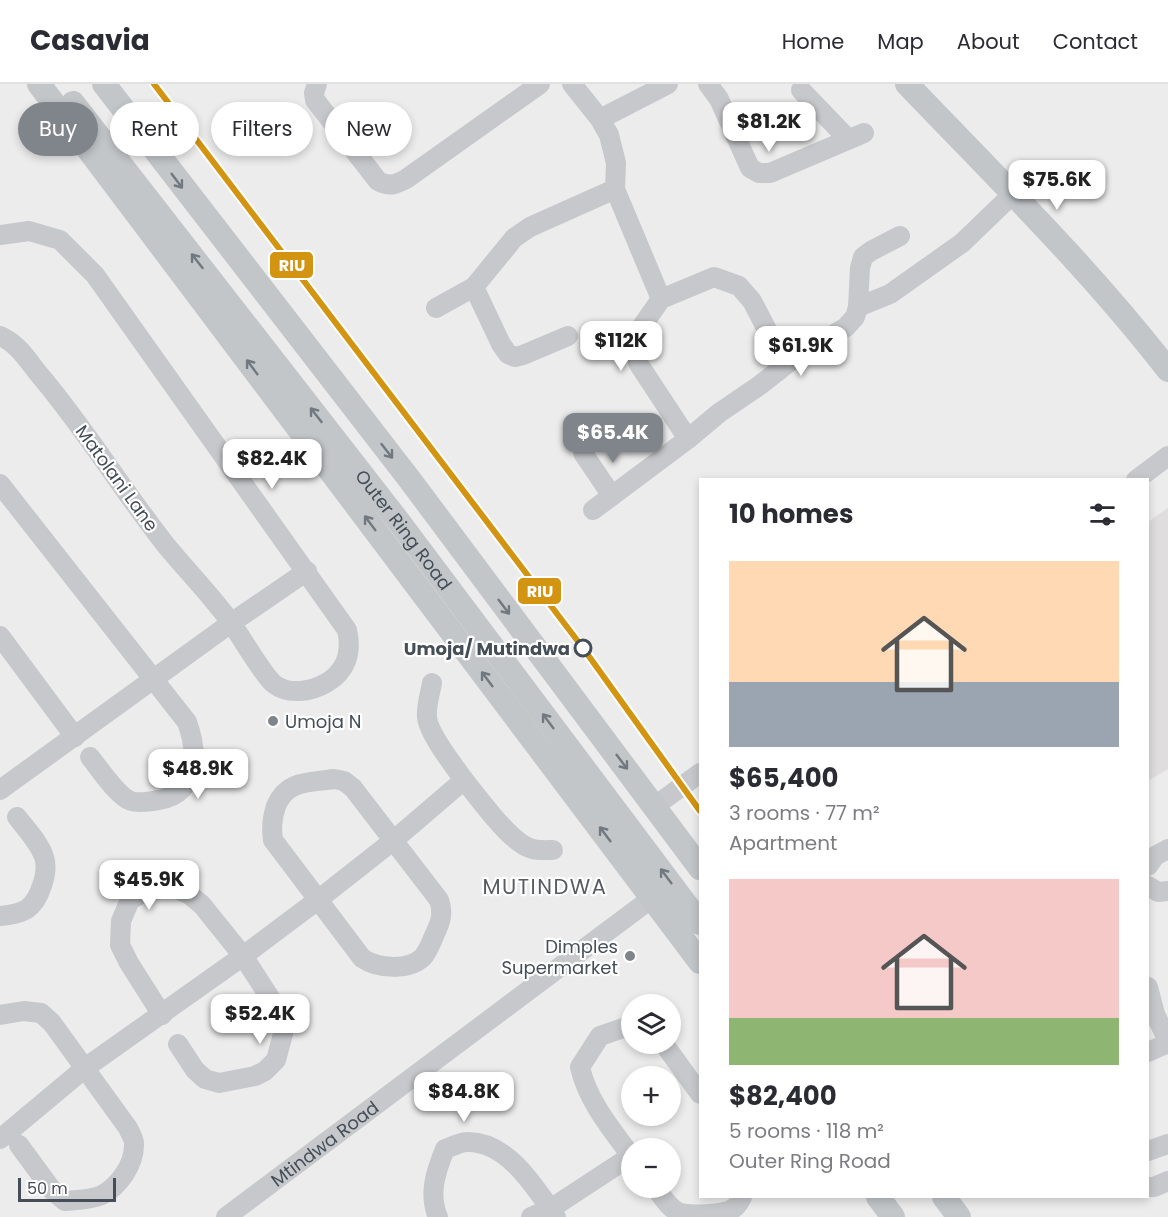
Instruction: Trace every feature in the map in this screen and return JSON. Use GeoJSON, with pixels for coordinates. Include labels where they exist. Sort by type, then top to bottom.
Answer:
{"type":"FeatureCollection","features":[{"type":"Feature","properties":{"kind":"main road"},"geometry":{"type":"LineString","coordinates":[[39,84],[699,961]]}},
{"type":"Feature","properties":{"kind":"main road","name":"Outer Ring Road"},"geometry":{"type":"LineString","coordinates":[[58,84],[399,522],[699,922]]}},
{"type":"Feature","properties":{"kind":"main road","name":"Outer Ring Road"},"geometry":{"type":"LineString","coordinates":[[104,84],[410,480],[699,867]]}},
{"type":"Feature","properties":{"kind":"main road"},"geometry":{"type":"LineString","coordinates":[[907,84],[1100,289],[1168,370]]}},
{"type":"Feature","properties":{"kind":"main road"},"geometry":{"type":"LineString","coordinates":[[879,1198],[893,1217]]}},
{"type":"Feature","properties":{"kind":"main road"},"geometry":{"type":"LineString","coordinates":[[899,1198],[912,1217]]}},
{"type":"Feature","properties":{"kind":"main road"},"geometry":{"type":"LineString","coordinates":[[945,1198],[959,1217]]}},
{"type":"Feature","properties":{"kind":"street"},"geometry":{"type":"LineString","coordinates":[[317,84],[314,93],[315,100],[378,181],[386,186],[396,185],[406,179],[540,84]]}},
{"type":"Feature","properties":{"kind":"street"},"geometry":{"type":"LineString","coordinates":[[572,84],[600,119],[609,135],[616,163],[615,189],[662,299]]}},
{"type":"Feature","properties":{"kind":"street"},"geometry":{"type":"LineString","coordinates":[[600,119],[668,84]]}},
{"type":"Feature","properties":{"kind":"street"},"geometry":{"type":"LineString","coordinates":[[708,84],[719,99],[750,168],[759,173],[770,173],[856,136],[801,90]]}},
{"type":"Feature","properties":{"kind":"street"},"geometry":{"type":"LineString","coordinates":[[436,308],[474,287],[514,238],[549,218],[615,189]]}},
{"type":"Feature","properties":{"kind":"street"},"geometry":{"type":"LineString","coordinates":[[858,308],[890,294],[962,243],[1013,195]]}},
{"type":"Feature","properties":{"kind":"street"},"geometry":{"type":"LineString","coordinates":[[0,235],[29,231],[60,240],[95,275],[347,630],[350,645],[348,658],[338,673],[327,683],[312,689],[297,691],[283,689],[273,683],[231,623]]}},
{"type":"Feature","properties":{"kind":"street"},"geometry":{"type":"LineString","coordinates":[[593,510],[688,439],[719,412],[792,360],[846,327],[855,317],[858,308],[860,268],[864,257],[900,236]]}},
{"type":"Feature","properties":{"kind":"street"},"geometry":{"type":"LineString","coordinates":[[688,439],[638,363],[636,335],[662,299],[714,277],[739,286],[752,301],[780,354],[786,360],[792,360]]}},
{"type":"Feature","properties":{"kind":"street"},"geometry":{"type":"LineString","coordinates":[[474,287],[508,354],[515,357],[523,355],[568,336]]}},
{"type":"Feature","properties":{"kind":"street","name":"Matolani Lane"},"geometry":{"type":"LineString","coordinates":[[0,336],[12,342],[55,393],[165,543],[231,623]]}},
{"type":"Feature","properties":{"kind":"street"},"geometry":{"type":"LineString","coordinates":[[583,453],[612,496]]}},
{"type":"Feature","properties":{"kind":"street"},"geometry":{"type":"LineString","coordinates":[[1139,478],[1168,456]]}},
{"type":"Feature","properties":{"kind":"street"},"geometry":{"type":"LineString","coordinates":[[0,484],[187,722],[193,739],[194,758],[183,789],[168,798],[147,802],[131,801],[123,796],[90,757]]}},
{"type":"Feature","properties":{"kind":"street"},"geometry":{"type":"LineString","coordinates":[[0,790],[231,623],[307,571]]}},
{"type":"Feature","properties":{"kind":"street"},"geometry":{"type":"LineString","coordinates":[[0,636],[75,737]]}},
{"type":"Feature","properties":{"kind":"street"},"geometry":{"type":"LineString","coordinates":[[432,683],[427,707],[429,727],[447,757],[499,822],[522,845],[531,849],[553,850]]}},
{"type":"Feature","properties":{"kind":"street"},"geometry":{"type":"LineString","coordinates":[[655,806],[699,774]]}},
{"type":"Feature","properties":{"kind":"street"},"geometry":{"type":"LineString","coordinates":[[334,779],[344,781],[353,788],[394,840],[439,900],[442,919],[423,957],[413,963],[387,968],[372,965],[362,958],[273,840],[271,830],[273,814],[281,795],[289,788],[334,779]]}},
{"type":"Feature","properties":{"kind":"street"},"geometry":{"type":"LineString","coordinates":[[0,1015],[24,1011],[41,1012],[52,1023],[85,1068],[128,1128],[135,1143],[131,1162],[118,1183],[101,1195],[82,1200],[64,1201],[52,1191],[9,1142],[85,1068],[162,1015],[319,899],[394,840],[464,780]]}},
{"type":"Feature","properties":{"kind":"street"},"geometry":{"type":"LineString","coordinates":[[0,916],[15,915],[29,908],[38,896],[46,869],[44,857],[38,846],[17,817]]}},
{"type":"Feature","properties":{"kind":"street"},"geometry":{"type":"LineString","coordinates":[[1149,865],[1155,856],[1168,849]]}},
{"type":"Feature","properties":{"kind":"street"},"geometry":{"type":"LineString","coordinates":[[162,1015],[120,945],[121,921],[130,900],[147,891],[173,887],[190,895],[201,905],[243,956],[281,1016],[282,1034],[276,1060],[265,1071],[255,1076],[219,1083],[204,1079],[195,1070],[178,1044]]}},
{"type":"Feature","properties":{"kind":"street"},"geometry":{"type":"LineString","coordinates":[[1149,887],[1158,892],[1168,891]]}},
{"type":"Feature","properties":{"kind":"street","name":"Mtindwa Road"},"geometry":{"type":"LineString","coordinates":[[226,1217],[652,898]]}},
{"type":"Feature","properties":{"kind":"street"},"geometry":{"type":"LineString","coordinates":[[1149,989],[1161,1010],[1168,1042],[1149,1052]]}},
{"type":"Feature","properties":{"kind":"street"},"geometry":{"type":"LineString","coordinates":[[621,1029],[600,1036],[580,1067],[582,1078],[596,1104],[621,1141]]}},
{"type":"Feature","properties":{"kind":"street"},"geometry":{"type":"LineString","coordinates":[[671,1054],[699,1093]]}},
{"type":"Feature","properties":{"kind":"street"},"geometry":{"type":"LineString","coordinates":[[438,1217],[433,1203],[433,1190],[439,1164],[445,1149],[466,1142],[499,1150],[512,1160],[553,1213]]}},
{"type":"Feature","properties":{"kind":"street"},"geometry":{"type":"LineString","coordinates":[[1149,1151],[1168,1144]]}},
{"type":"Feature","properties":{"kind":"street"},"geometry":{"type":"LineString","coordinates":[[531,1217],[553,1213],[621,1163]]}},
{"type":"Feature","properties":{"kind":"street"},"geometry":{"type":"LineString","coordinates":[[1149,1187],[1168,1181]]}},
{"type":"Feature","properties":{"kind":"street"},"geometry":{"type":"LineString","coordinates":[[663,1198],[670,1207],[692,1214],[724,1212],[733,1209],[741,1198]]}},
{"type":"Feature","properties":{"kind":"shaded area"},"geometry":{"type":"Polygon","coordinates":[[[1168,508],[1168,769],[1149,780],[1149,521],[1168,508]]]}},
{"type":"Feature","properties":{"kind":"transit line","name":"RIU"},"geometry":{"type":"LineString","coordinates":[[154,84],[583,648],[699,810]]}},
{"type":"Feature","properties":{"kind":"place","name":"Umoja/ Mutindwa"},"geometry":{"type":"Point","coordinates":[583,648]}},
{"type":"Feature","properties":{"kind":"place","name":"Umoja N"},"geometry":{"type":"Point","coordinates":[273,721]}},
{"type":"Feature","properties":{"kind":"place","name":"Dimples Supermarket"},"geometry":{"type":"Point","coordinates":[630,956]}},
{"type":"Feature","properties":{"kind":"district","name":"MUTINDWA"},"geometry":{"type":"Point","coordinates":[545,886]}}]}
